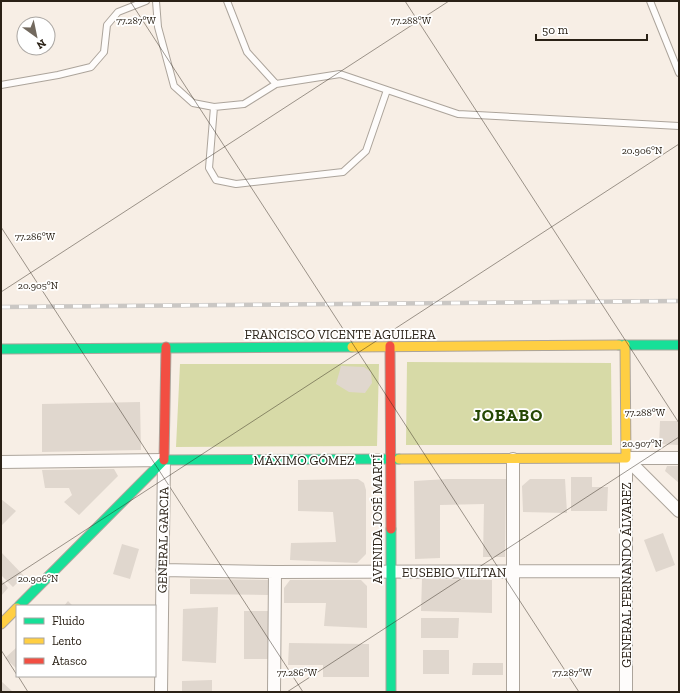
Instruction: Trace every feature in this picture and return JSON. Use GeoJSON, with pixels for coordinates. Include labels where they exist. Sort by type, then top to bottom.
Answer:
{"type":"FeatureCollection","features":[{"type":"Feature","properties":{"kind":"main road"},"geometry":{"type":"LineString","coordinates":[[625,345],[626,458]]}},
{"type":"Feature","properties":{"kind":"main road","name":"FRANCISCO VICENTE AGUILERA"},"geometry":{"type":"LineString","coordinates":[[1,349],[679,345]]}},
{"type":"Feature","properties":{"kind":"main road","name":"AVENIDA JOSÉ MARTÍ"},"geometry":{"type":"LineString","coordinates":[[390,346],[391,692]]}},
{"type":"Feature","properties":{"kind":"main road"},"geometry":{"type":"LineString","coordinates":[[20,605],[164,460],[166,347]]}},
{"type":"Feature","properties":{"kind":"main road","name":"MÁXIMO GÓMEZ"},"geometry":{"type":"LineString","coordinates":[[164,460],[626,458]]}},
{"type":"Feature","properties":{"kind":"main road"},"geometry":{"type":"LineString","coordinates":[[1,624],[16,609]]}},
{"type":"Feature","properties":{"kind":"street","name":"MÁXIMO GÓMEZ"},"geometry":{"type":"LineString","coordinates":[[626,458],[679,458]]}},
{"type":"Feature","properties":{"kind":"street"},"geometry":{"type":"LineString","coordinates":[[626,458],[679,511]]}},
{"type":"Feature","properties":{"kind":"street","name":"GENERAL FERNANDO ÁLVAREZ"},"geometry":{"type":"LineString","coordinates":[[626,458],[626,692]]}},
{"type":"Feature","properties":{"kind":"street"},"geometry":{"type":"LineString","coordinates":[[513,459],[513,692]]}},
{"type":"Feature","properties":{"kind":"street","name":"MÁXIMO GÓMEZ"},"geometry":{"type":"LineString","coordinates":[[4,464],[164,460]]}},
{"type":"Feature","properties":{"kind":"street","name":"GENERAL GARCIA"},"geometry":{"type":"LineString","coordinates":[[160,692],[164,460]]}},
{"type":"Feature","properties":{"kind":"street","name":"EUSEBIO VILITAN"},"geometry":{"type":"LineString","coordinates":[[162,570],[275,572],[626,572]]}},
{"type":"Feature","properties":{"kind":"street"},"geometry":{"type":"LineString","coordinates":[[274,692],[275,572]]}},
{"type":"Feature","properties":{"kind":"lane"},"geometry":{"type":"LineString","coordinates":[[1,85],[58,75],[91,67],[104,52],[107,25],[118,12],[146,1]]}},
{"type":"Feature","properties":{"kind":"lane"},"geometry":{"type":"LineString","coordinates":[[156,1],[158,27],[174,86],[192,104],[214,107],[244,104],[276,84],[340,74],[458,114],[679,126]]}},
{"type":"Feature","properties":{"kind":"lane"},"geometry":{"type":"LineString","coordinates":[[226,1],[247,52],[276,84]]}},
{"type":"Feature","properties":{"kind":"lane"},"geometry":{"type":"LineString","coordinates":[[650,1],[679,73]]}},
{"type":"Feature","properties":{"kind":"lane"},"geometry":{"type":"LineString","coordinates":[[214,107],[209,168],[216,180],[236,184],[343,172],[366,152],[388,90]]}},
{"type":"Feature","properties":{"kind":"green space"},"geometry":{"type":"Polygon","coordinates":[[[407,362],[611,363],[612,445],[406,445],[407,362]]]}},
{"type":"Feature","properties":{"kind":"green space"},"geometry":{"type":"Polygon","coordinates":[[[180,364],[379,364],[377,446],[176,447],[180,364]]]}},
{"type":"Feature","properties":{"kind":"building"},"geometry":{"type":"Polygon","coordinates":[[[341,366],[364,367],[371,372],[372,383],[365,393],[349,392],[336,384],[341,366]]]}},
{"type":"Feature","properties":{"kind":"building"},"geometry":{"type":"Polygon","coordinates":[[[140,402],[141,450],[42,452],[42,404],[140,402]]]}},
{"type":"Feature","properties":{"kind":"building"},"geometry":{"type":"Polygon","coordinates":[[[660,421],[679,421],[679,445],[659,444],[660,421]]]}},
{"type":"Feature","properties":{"kind":"building"},"geometry":{"type":"Polygon","coordinates":[[[667,466],[679,466],[679,483],[665,471],[667,466]]]}},
{"type":"Feature","properties":{"kind":"building"},"geometry":{"type":"Polygon","coordinates":[[[114,469],[118,476],[79,515],[64,502],[72,495],[69,488],[45,488],[42,470],[114,469]]]}},
{"type":"Feature","properties":{"kind":"building"},"geometry":{"type":"Polygon","coordinates":[[[571,477],[592,477],[592,487],[608,487],[607,511],[571,511],[571,477]]]}},
{"type":"Feature","properties":{"kind":"building"},"geometry":{"type":"Polygon","coordinates":[[[358,479],[364,483],[366,490],[366,554],[357,563],[290,560],[291,543],[336,542],[333,512],[298,511],[298,480],[358,479]]]}},
{"type":"Feature","properties":{"kind":"building"},"geometry":{"type":"Polygon","coordinates":[[[447,479],[506,479],[505,557],[483,557],[484,504],[440,505],[440,558],[415,559],[414,481],[447,479]]]}},
{"type":"Feature","properties":{"kind":"building"},"geometry":{"type":"Polygon","coordinates":[[[530,479],[565,479],[567,513],[523,512],[522,486],[530,479]]]}},
{"type":"Feature","properties":{"kind":"building"},"geometry":{"type":"Polygon","coordinates":[[[1,499],[16,511],[2,525],[1,525],[1,499]]]}},
{"type":"Feature","properties":{"kind":"building"},"geometry":{"type":"Polygon","coordinates":[[[663,533],[675,565],[656,572],[644,540],[663,533]]]}},
{"type":"Feature","properties":{"kind":"building"},"geometry":{"type":"Polygon","coordinates":[[[122,544],[139,549],[130,579],[113,574],[122,544]]]}},
{"type":"Feature","properties":{"kind":"building"},"geometry":{"type":"Polygon","coordinates":[[[1,552],[24,576],[13,587],[1,575],[1,552]]]}},
{"type":"Feature","properties":{"kind":"building"},"geometry":{"type":"Polygon","coordinates":[[[1,579],[8,588],[1,596],[1,579]]]}},
{"type":"Feature","properties":{"kind":"building"},"geometry":{"type":"Polygon","coordinates":[[[190,579],[268,580],[268,595],[190,594],[190,579]]]}},
{"type":"Feature","properties":{"kind":"building"},"geometry":{"type":"Polygon","coordinates":[[[422,579],[492,580],[492,613],[421,611],[422,579]]]}},
{"type":"Feature","properties":{"kind":"building"},"geometry":{"type":"Polygon","coordinates":[[[290,580],[361,580],[367,586],[367,628],[324,626],[326,603],[284,603],[284,588],[290,580]]]}},
{"type":"Feature","properties":{"kind":"building"},"geometry":{"type":"Polygon","coordinates":[[[68,601],[72,605],[65,605],[68,601]]]}},
{"type":"Feature","properties":{"kind":"building"},"geometry":{"type":"Polygon","coordinates":[[[218,607],[216,663],[182,661],[183,609],[218,607]]]}},
{"type":"Feature","properties":{"kind":"building"},"geometry":{"type":"Polygon","coordinates":[[[244,611],[268,611],[268,659],[244,659],[244,611]]]}},
{"type":"Feature","properties":{"kind":"building"},"geometry":{"type":"Polygon","coordinates":[[[421,618],[459,618],[458,638],[421,638],[421,618]]]}},
{"type":"Feature","properties":{"kind":"building"},"geometry":{"type":"Polygon","coordinates":[[[289,643],[369,644],[369,677],[323,677],[323,665],[288,665],[289,643]]]}},
{"type":"Feature","properties":{"kind":"building"},"geometry":{"type":"Polygon","coordinates":[[[16,648],[16,668],[5,658],[16,648]]]}},
{"type":"Feature","properties":{"kind":"building"},"geometry":{"type":"Polygon","coordinates":[[[423,650],[449,650],[449,674],[423,674],[423,650]]]}},
{"type":"Feature","properties":{"kind":"building"},"geometry":{"type":"Polygon","coordinates":[[[473,663],[503,663],[503,675],[472,675],[473,663]]]}},
{"type":"Feature","properties":{"kind":"building"},"geometry":{"type":"Polygon","coordinates":[[[212,680],[212,692],[182,692],[182,681],[212,680]]]}},
{"type":"Feature","properties":{"kind":"building"},"geometry":{"type":"Polygon","coordinates":[[[1,681],[13,692],[1,692],[1,681]]]}},
{"type":"Feature","properties":{"kind":"railway"},"geometry":{"type":"LineString","coordinates":[[1,307],[679,301]]}},
{"type":"Feature","properties":{"kind":"traffic: fast"},"geometry":{"type":"LineString","coordinates":[[619,345],[679,345]]}},
{"type":"Feature","properties":{"kind":"traffic: fast"},"geometry":{"type":"LineString","coordinates":[[1,349],[352,347]]}},
{"type":"Feature","properties":{"kind":"traffic: fast"},"geometry":{"type":"LineString","coordinates":[[164,460],[399,459]]}},
{"type":"Feature","properties":{"kind":"traffic: fast"},"geometry":{"type":"LineString","coordinates":[[20,605],[164,460]]}},
{"type":"Feature","properties":{"kind":"traffic: fast"},"geometry":{"type":"LineString","coordinates":[[391,529],[391,692]]}},
{"type":"Feature","properties":{"kind":"traffic: slow"},"geometry":{"type":"LineString","coordinates":[[352,347],[619,345]]}},
{"type":"Feature","properties":{"kind":"traffic: slow"},"geometry":{"type":"LineString","coordinates":[[399,459],[626,458],[625,345]]}},
{"type":"Feature","properties":{"kind":"traffic: slow"},"geometry":{"type":"LineString","coordinates":[[1,624],[16,609]]}},
{"type":"Feature","properties":{"kind":"traffic: jam"},"geometry":{"type":"LineString","coordinates":[[390,346],[391,529]]}},
{"type":"Feature","properties":{"kind":"traffic: jam"},"geometry":{"type":"LineString","coordinates":[[164,460],[166,347]]}},
{"type":"Feature","properties":{"kind":"district","name":"JOBABO"},"geometry":{"type":"Point","coordinates":[508,415]}}]}
